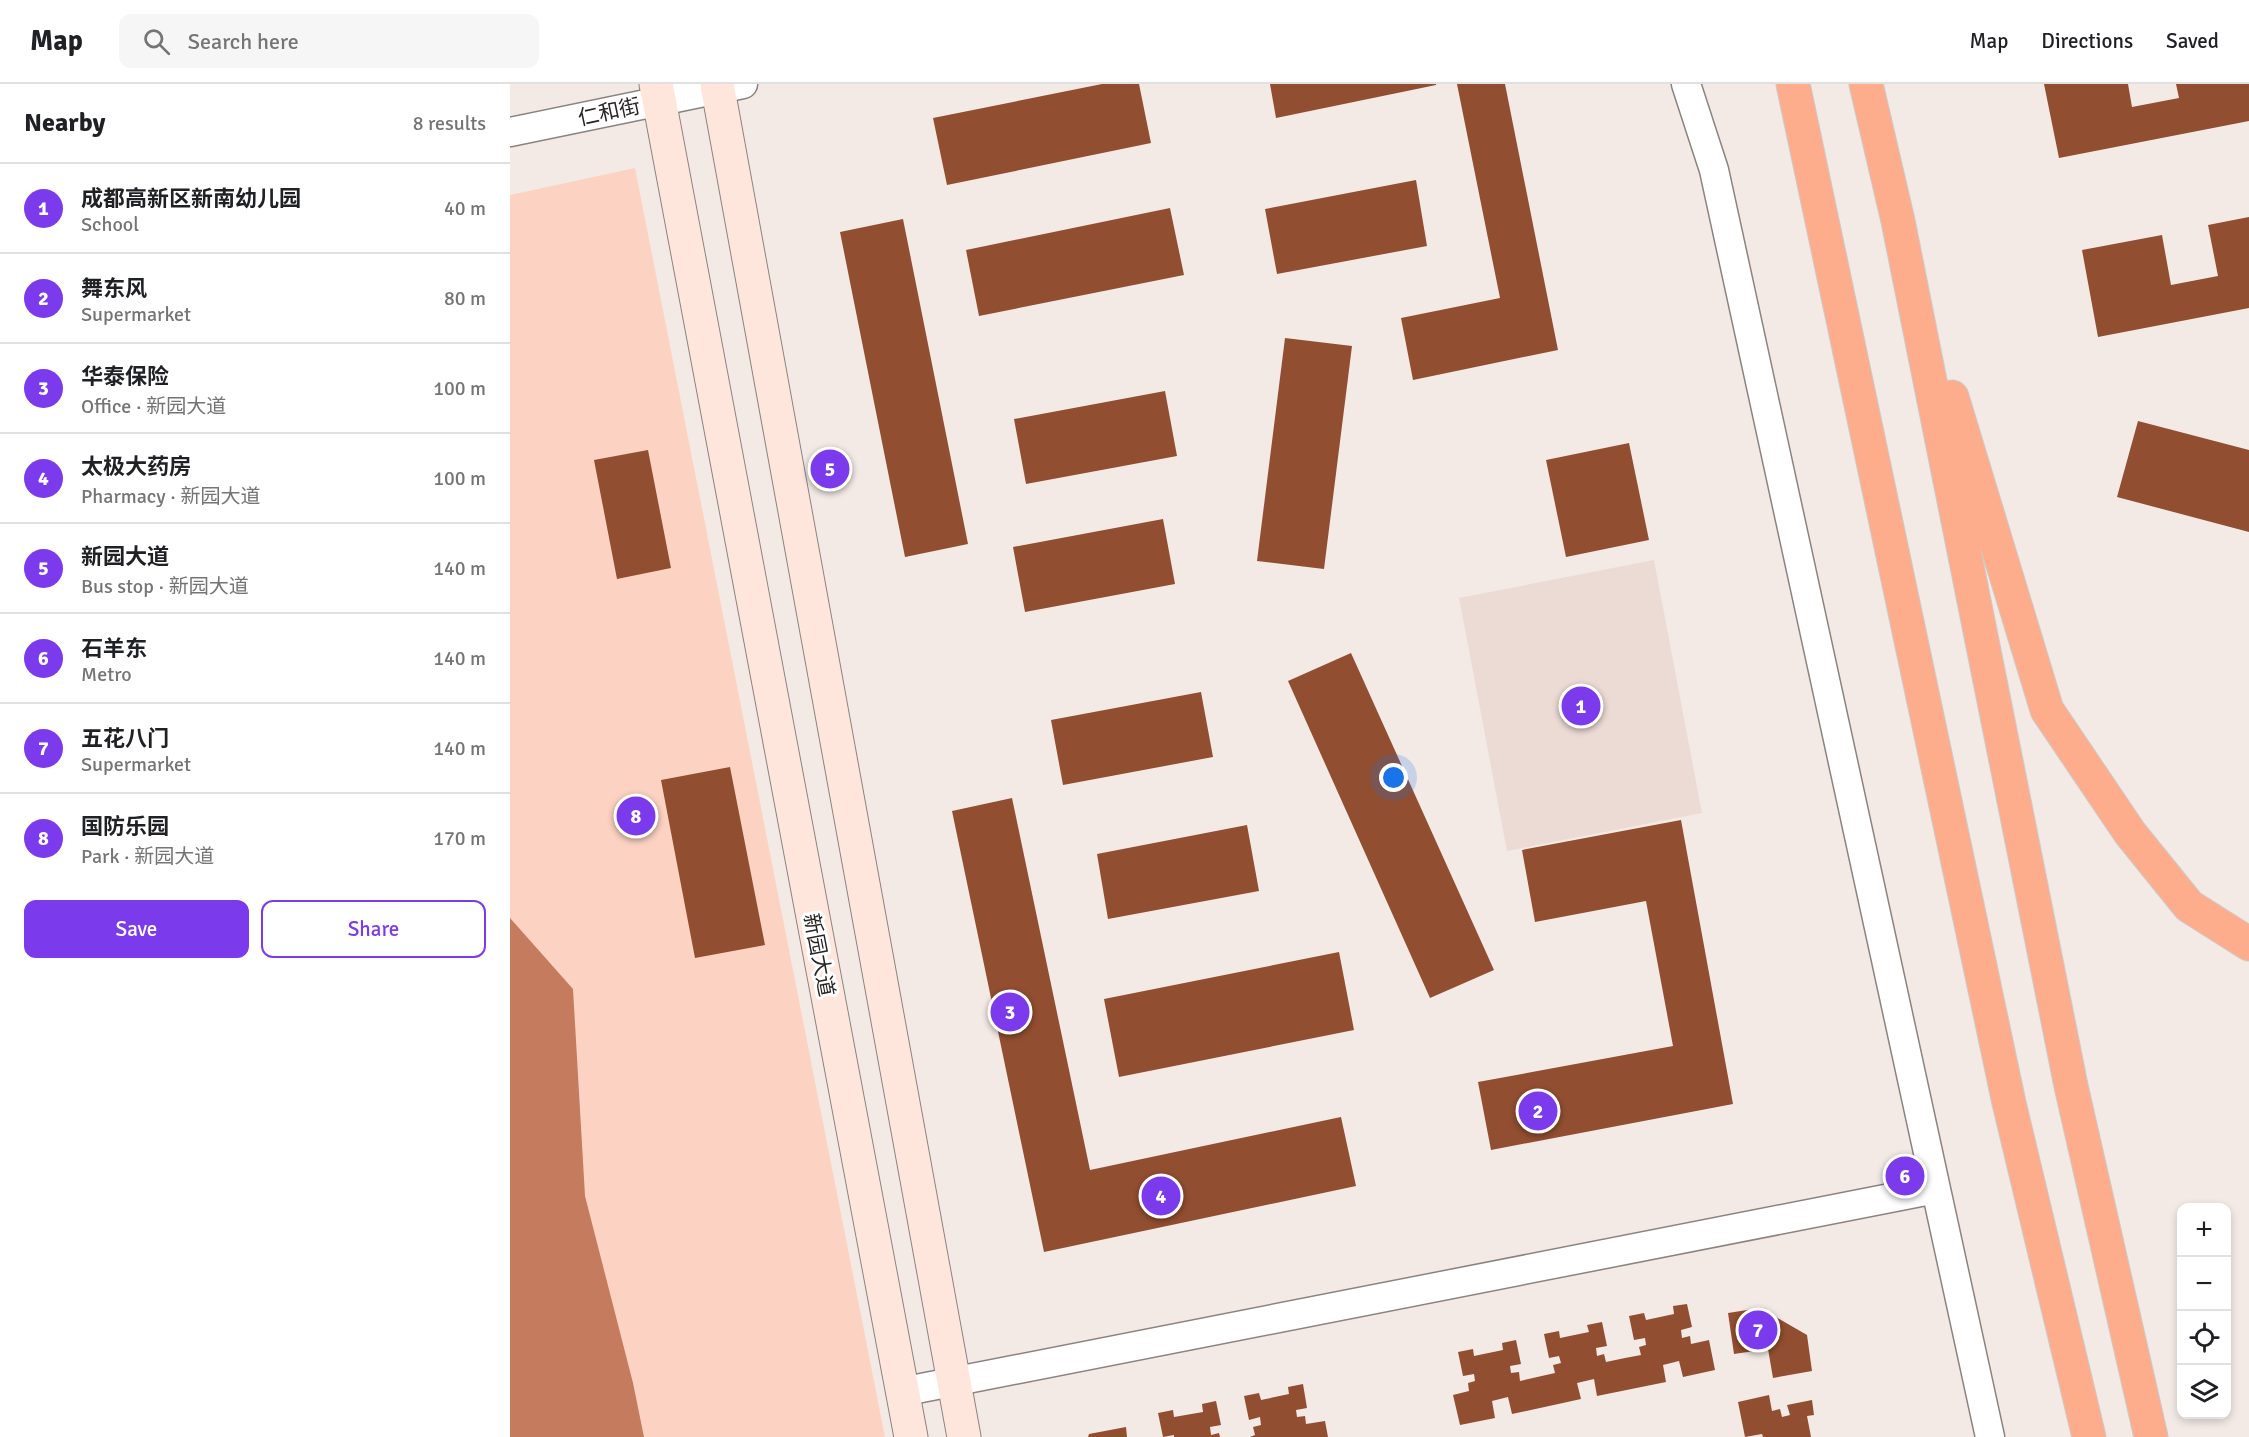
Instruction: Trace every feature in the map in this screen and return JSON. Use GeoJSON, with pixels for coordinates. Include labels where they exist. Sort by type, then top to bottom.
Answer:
{"type":"FeatureCollection","features":[{"type":"Feature","properties":{"kind":"highway"},"geometry":{"type":"LineString","coordinates":[[1771,84],[1824,236]]}},
{"type":"Feature","properties":{"kind":"highway"},"geometry":{"type":"LineString","coordinates":[[1793,84],[2009,1103],[2089,1437]]}},
{"type":"Feature","properties":{"kind":"highway"},"geometry":{"type":"LineString","coordinates":[[1866,84],[1898,221],[2071,1086],[2151,1437]]}},
{"type":"Feature","properties":{"kind":"highway"},"geometry":{"type":"LineString","coordinates":[[1898,221],[2048,710],[2130,833],[2189,906],[2249,944]]}},
{"type":"Feature","properties":{"kind":"street"},"geometry":{"type":"LineString","coordinates":[[1686,84],[1714,170],[1990,1437]]}},
{"type":"Feature","properties":{"kind":"street"},"geometry":{"type":"LineString","coordinates":[[726,86],[964,1437]]}},
{"type":"Feature","properties":{"kind":"street","name":"仁和街"},"geometry":{"type":"LineString","coordinates":[[510,132],[658,93],[726,86]]}},
{"type":"Feature","properties":{"kind":"street","name":"新园大道"},"geometry":{"type":"LineString","coordinates":[[658,93],[911,1437]]}},
{"type":"Feature","properties":{"kind":"street"},"geometry":{"type":"LineString","coordinates":[[901,1392],[1936,1189]]}},
{"type":"Feature","properties":{"kind":"shaded area"},"geometry":{"type":"Polygon","coordinates":[[[635,168],[885,1437],[510,1437],[510,195],[635,168]]]}},
{"type":"Feature","properties":{"kind":"shaded area"},"geometry":{"type":"Polygon","coordinates":[[[1654,560],[1702,813],[1507,851],[1459,598],[1654,560]]]}},
{"type":"Feature","properties":{"kind":"shaded area"},"geometry":{"type":"Polygon","coordinates":[[[510,918],[573,989],[585,1196],[633,1383],[644,1437],[510,1437],[510,918]]]}},
{"type":"Feature","properties":{"kind":"building"},"geometry":{"type":"Polygon","coordinates":[[[1102,84],[1139,84],[1151,143],[947,185],[933,118],[1102,84]]]}},
{"type":"Feature","properties":{"kind":"building"},"geometry":{"type":"Polygon","coordinates":[[[1270,84],[1436,84],[1436,85],[1276,118],[1270,84]]]}},
{"type":"Feature","properties":{"kind":"building"},"geometry":{"type":"Polygon","coordinates":[[[1457,84],[1505,84],[1558,350],[1413,380],[1401,318],[1500,298],[1457,84]]]}},
{"type":"Feature","properties":{"kind":"building"},"geometry":{"type":"Polygon","coordinates":[[[2044,84],[2128,84],[2132,107],[2179,98],[2176,84],[2249,84],[2249,121],[2059,158],[2044,84]]]}},
{"type":"Feature","properties":{"kind":"building"},"geometry":{"type":"Polygon","coordinates":[[[1416,180],[1427,246],[1277,274],[1265,209],[1416,180]]]}},
{"type":"Feature","properties":{"kind":"building"},"geometry":{"type":"Polygon","coordinates":[[[1170,208],[1184,275],[979,316],[966,250],[1170,208]]]}},
{"type":"Feature","properties":{"kind":"building"},"geometry":{"type":"Polygon","coordinates":[[[2249,217],[2249,308],[2098,337],[2082,250],[2162,235],[2171,285],[2218,276],[2208,225],[2249,217]]]}},
{"type":"Feature","properties":{"kind":"building"},"geometry":{"type":"Polygon","coordinates":[[[903,219],[968,544],[905,557],[840,232],[903,219]]]}},
{"type":"Feature","properties":{"kind":"building"},"geometry":{"type":"Polygon","coordinates":[[[1285,338],[1352,346],[1324,569],[1257,561],[1285,338]]]}},
{"type":"Feature","properties":{"kind":"building"},"geometry":{"type":"Polygon","coordinates":[[[1165,391],[1177,456],[1026,484],[1014,419],[1165,391]]]}},
{"type":"Feature","properties":{"kind":"building"},"geometry":{"type":"Polygon","coordinates":[[[2138,421],[2249,450],[2249,532],[2117,497],[2138,421]]]}},
{"type":"Feature","properties":{"kind":"building"},"geometry":{"type":"Polygon","coordinates":[[[1629,443],[1649,540],[1566,557],[1546,460],[1629,443]]]}},
{"type":"Feature","properties":{"kind":"building"},"geometry":{"type":"Polygon","coordinates":[[[648,450],[671,568],[617,579],[594,460],[648,450]]]}},
{"type":"Feature","properties":{"kind":"building"},"geometry":{"type":"Polygon","coordinates":[[[1163,519],[1175,584],[1025,612],[1013,547],[1163,519]]]}},
{"type":"Feature","properties":{"kind":"building"},"geometry":{"type":"Polygon","coordinates":[[[1351,653],[1494,970],[1430,998],[1288,681],[1351,653]]]}},
{"type":"Feature","properties":{"kind":"building"},"geometry":{"type":"Polygon","coordinates":[[[1201,692],[1213,757],[1063,785],[1051,720],[1201,692]]]}},
{"type":"Feature","properties":{"kind":"building"},"geometry":{"type":"Polygon","coordinates":[[[730,767],[765,945],[695,958],[661,780],[730,767]]]}},
{"type":"Feature","properties":{"kind":"building"},"geometry":{"type":"Polygon","coordinates":[[[1012,798],[1090,1170],[1341,1117],[1356,1186],[1044,1252],[952,811],[1012,798]]]}},
{"type":"Feature","properties":{"kind":"building"},"geometry":{"type":"Polygon","coordinates":[[[1681,820],[1733,1104],[1491,1150],[1478,1082],[1673,1046],[1646,901],[1535,922],[1522,850],[1681,820]]]}},
{"type":"Feature","properties":{"kind":"building"},"geometry":{"type":"Polygon","coordinates":[[[1247,825],[1259,891],[1108,919],[1097,854],[1247,825]]]}},
{"type":"Feature","properties":{"kind":"building"},"geometry":{"type":"Polygon","coordinates":[[[1339,952],[1354,1030],[1119,1077],[1104,999],[1339,952]]]}},
{"type":"Feature","properties":{"kind":"building"},"geometry":{"type":"Polygon","coordinates":[[[1687,1304],[1692,1327],[1681,1330],[1682,1338],[1690,1336],[1691,1344],[1709,1340],[1715,1370],[1683,1377],[1679,1361],[1663,1365],[1666,1382],[1597,1396],[1594,1379],[1577,1383],[1581,1399],[1512,1414],[1508,1397],[1492,1401],[1495,1418],[1460,1425],[1453,1395],[1469,1391],[1468,1383],[1475,1381],[1474,1374],[1463,1376],[1458,1352],[1473,1349],[1474,1356],[1503,1350],[1502,1343],[1516,1340],[1521,1364],[1510,1366],[1511,1373],[1519,1372],[1520,1381],[1555,1373],[1553,1365],[1561,1363],[1559,1356],[1549,1358],[1544,1334],[1559,1331],[1560,1338],[1589,1332],[1587,1325],[1602,1322],[1607,1346],[1596,1348],[1597,1356],[1604,1354],[1606,1362],[1641,1355],[1639,1347],[1646,1345],[1645,1338],[1634,1340],[1629,1316],[1644,1313],[1646,1320],[1674,1314],[1673,1306],[1687,1304]]]}},
{"type":"Feature","properties":{"kind":"building"},"geometry":{"type":"Polygon","coordinates":[[[1760,1308],[1807,1335],[1812,1371],[1773,1378],[1768,1349],[1734,1354],[1728,1313],[1760,1308]]]}},
{"type":"Feature","properties":{"kind":"building"},"geometry":{"type":"Polygon","coordinates":[[[1303,1384],[1307,1408],[1296,1410],[1297,1417],[1305,1416],[1306,1424],[1325,1421],[1328,1437],[1250,1437],[1255,1435],[1253,1427],[1261,1425],[1260,1417],[1249,1420],[1244,1396],[1259,1393],[1261,1400],[1289,1394],[1288,1387],[1303,1384]]]}},
{"type":"Feature","properties":{"kind":"building"},"geometry":{"type":"Polygon","coordinates":[[[1769,1395],[1772,1411],[1780,1409],[1782,1417],[1790,1415],[1787,1405],[1812,1400],[1814,1415],[1807,1416],[1811,1437],[1763,1437],[1762,1434],[1745,1437],[1738,1402],[1769,1395]]]}},
{"type":"Feature","properties":{"kind":"building"},"geometry":{"type":"Polygon","coordinates":[[[1216,1401],[1221,1425],[1210,1427],[1211,1435],[1219,1433],[1220,1437],[1174,1437],[1174,1435],[1163,1437],[1158,1413],[1173,1410],[1174,1417],[1203,1412],[1202,1404],[1216,1401]]]}},
{"type":"Feature","properties":{"kind":"building"},"geometry":{"type":"Polygon","coordinates":[[[1126,1427],[1127,1437],[1088,1437],[1089,1434],[1126,1427]]]}},
{"type":"Feature","properties":{"kind":"place","name":"新园大道"},"geometry":{"type":"Point","coordinates":[830,469]}},
{"type":"Feature","properties":{"kind":"place","name":"成都高新区新南幼儿园"},"geometry":{"type":"Point","coordinates":[1581,706]}},
{"type":"Feature","properties":{"kind":"place","name":"国防乐园"},"geometry":{"type":"Point","coordinates":[636,816]}},
{"type":"Feature","properties":{"kind":"place","name":"华泰保险"},"geometry":{"type":"Point","coordinates":[1010,1012]}},
{"type":"Feature","properties":{"kind":"place","name":"舞东风"},"geometry":{"type":"Point","coordinates":[1538,1111]}},
{"type":"Feature","properties":{"kind":"place","name":"石羊东"},"geometry":{"type":"Point","coordinates":[1905,1176]}},
{"type":"Feature","properties":{"kind":"place","name":"太极大药房"},"geometry":{"type":"Point","coordinates":[1161,1196]}},
{"type":"Feature","properties":{"kind":"place","name":"五花八门"},"geometry":{"type":"Point","coordinates":[1758,1330]}}]}
